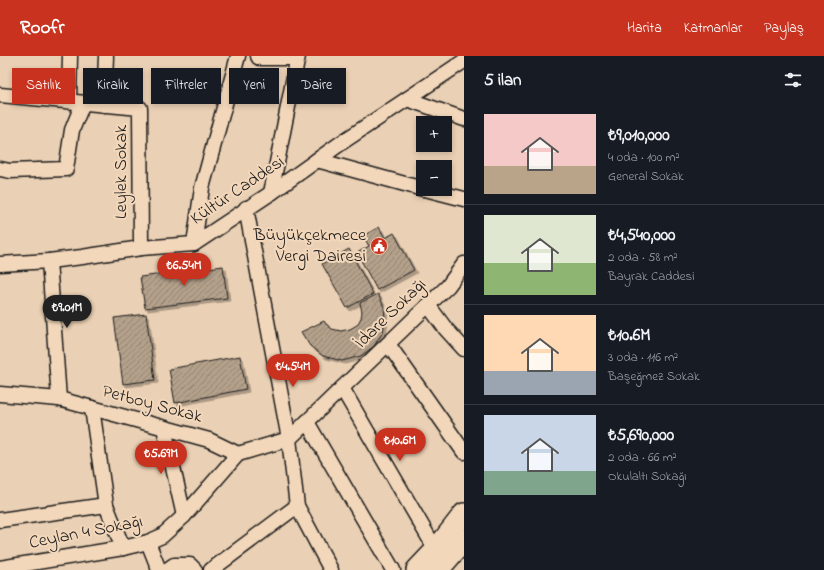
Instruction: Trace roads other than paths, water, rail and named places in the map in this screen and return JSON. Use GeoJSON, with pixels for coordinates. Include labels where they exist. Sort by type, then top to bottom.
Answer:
{"type":"FeatureCollection","features":[{"type":"Feature","properties":{"kind":"highway"},"geometry":{"type":"LineString","coordinates":[[417,570],[436,550],[464,514]]}},
{"type":"Feature","properties":{"kind":"highway"},"geometry":{"type":"LineString","coordinates":[[438,570],[464,540]]}},
{"type":"Feature","properties":{"kind":"main road"},"geometry":{"type":"LineString","coordinates":[[260,56],[290,56]]}},
{"type":"Feature","properties":{"kind":"street"},"geometry":{"type":"LineString","coordinates":[[0,169],[10,171],[66,169],[76,102],[70,56]]}},
{"type":"Feature","properties":{"kind":"street"},"geometry":{"type":"LineString","coordinates":[[0,95],[104,105],[106,56]]}},
{"type":"Feature","properties":{"kind":"street"},"geometry":{"type":"LineString","coordinates":[[194,244],[202,188],[238,56]]}},
{"type":"Feature","properties":{"kind":"street"},"geometry":{"type":"LineString","coordinates":[[271,193],[298,56]]}},
{"type":"Feature","properties":{"kind":"street","name":"Kültür Caddesi"},"geometry":{"type":"LineString","coordinates":[[0,264],[50,261],[141,248],[194,244],[246,208],[271,193],[464,60]]}},
{"type":"Feature","properties":{"kind":"street"},"geometry":{"type":"LineString","coordinates":[[407,99],[464,120]]}},
{"type":"Feature","properties":{"kind":"street","name":"Leylek Sokak"},"geometry":{"type":"LineString","coordinates":[[104,105],[140,108],[141,248]]}},
{"type":"Feature","properties":{"kind":"street"},"geometry":{"type":"LineString","coordinates":[[317,160],[416,187]]}},
{"type":"Feature","properties":{"kind":"street"},"geometry":{"type":"LineString","coordinates":[[452,196],[464,199]]}},
{"type":"Feature","properties":{"kind":"street"},"geometry":{"type":"LineString","coordinates":[[246,208],[289,439],[297,506],[331,570]]}},
{"type":"Feature","properties":{"kind":"street"},"geometry":{"type":"LineString","coordinates":[[50,261],[59,399]]}},
{"type":"Feature","properties":{"kind":"street","name":"İdare Sokağı"},"geometry":{"type":"LineString","coordinates":[[289,439],[428,306],[448,286],[464,264]]}},
{"type":"Feature","properties":{"kind":"street"},"geometry":{"type":"LineString","coordinates":[[428,306],[462,341]]}},
{"type":"Feature","properties":{"kind":"street"},"geometry":{"type":"LineString","coordinates":[[388,344],[464,452]]}},
{"type":"Feature","properties":{"kind":"street"},"geometry":{"type":"LineString","coordinates":[[342,388],[436,550]]}},
{"type":"Feature","properties":{"kind":"street","name":"Petboy Sokak"},"geometry":{"type":"LineString","coordinates":[[0,394],[59,399],[210,440],[238,454]]}},
{"type":"Feature","properties":{"kind":"street"},"geometry":{"type":"LineString","coordinates":[[92,408],[106,505],[123,548]]}},
{"type":"Feature","properties":{"kind":"street"},"geometry":{"type":"LineString","coordinates":[[307,422],[393,570]]}},
{"type":"Feature","properties":{"kind":"street"},"geometry":{"type":"LineString","coordinates":[[164,428],[184,516]]}},
{"type":"Feature","properties":{"kind":"street"},"geometry":{"type":"LineString","coordinates":[[238,454],[289,439]]}},
{"type":"Feature","properties":{"kind":"street","name":"Ceylan 4 Sokağı"},"geometry":{"type":"LineString","coordinates":[[0,568],[123,548],[148,542],[162,536],[184,516],[238,454]]}},
{"type":"Feature","properties":{"kind":"street"},"geometry":{"type":"LineString","coordinates":[[0,520],[106,505]]}},
{"type":"Feature","properties":{"kind":"street"},"geometry":{"type":"LineString","coordinates":[[211,570],[297,506]]}},
{"type":"Feature","properties":{"kind":"street"},"geometry":{"type":"LineString","coordinates":[[148,542],[159,570]]}},
{"type":"Feature","properties":{"kind":"street"},"geometry":{"type":"LineString","coordinates":[[167,570],[174,565],[190,565],[195,570]]}},
{"type":"Feature","properties":{"kind":"place","name":"Büyükçekmece Vergi Dairesi"},"geometry":{"type":"Point","coordinates":[379,246]}}]}
